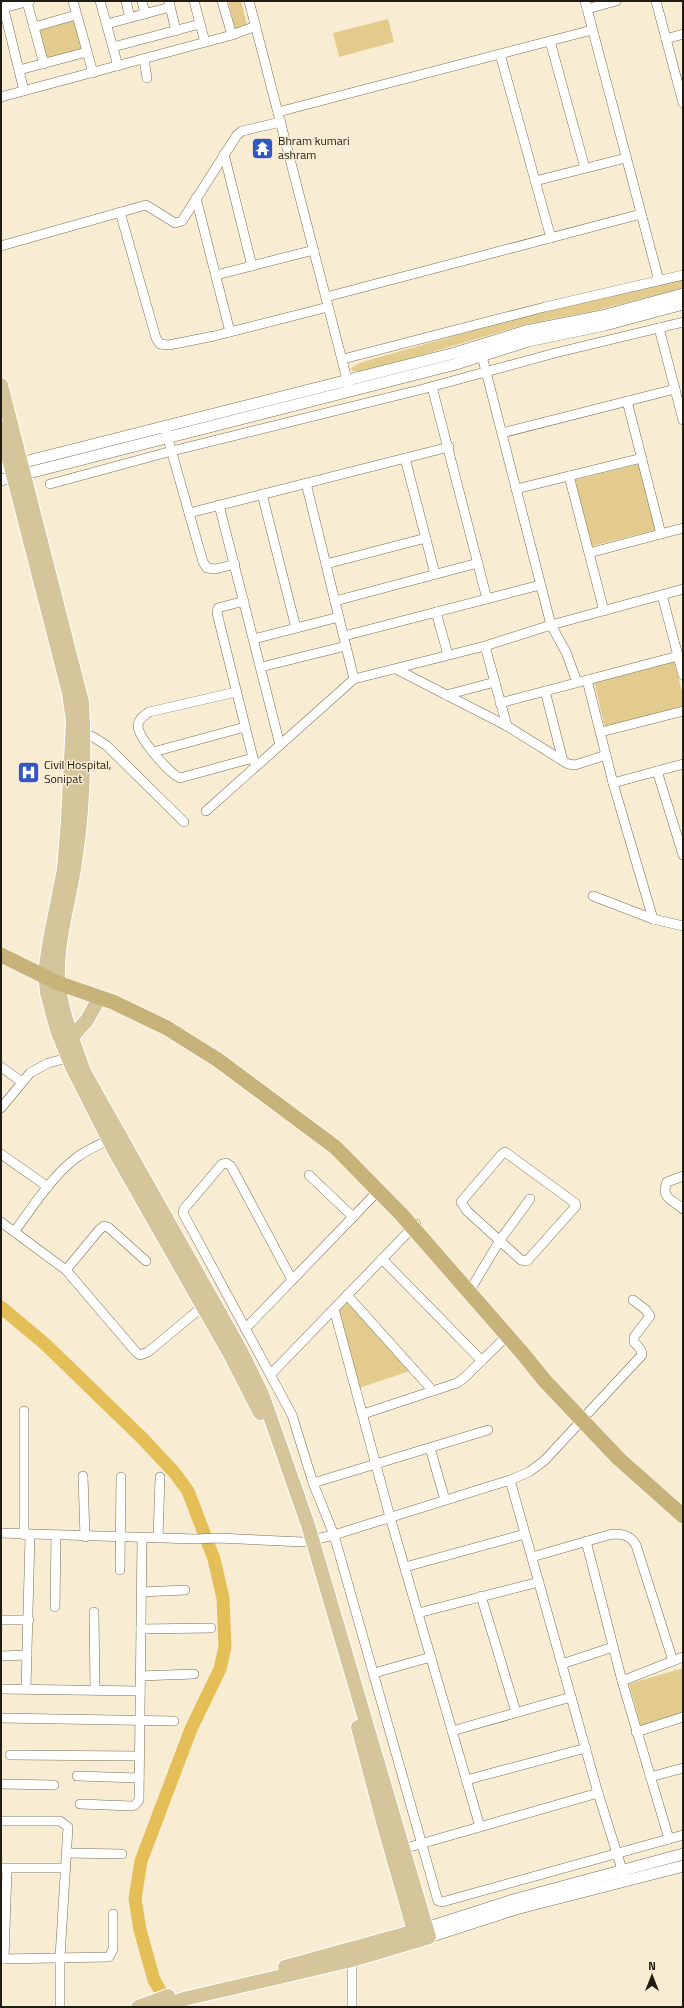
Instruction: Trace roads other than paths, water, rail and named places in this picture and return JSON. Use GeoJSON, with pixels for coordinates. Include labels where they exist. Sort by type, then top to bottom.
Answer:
{"type":"FeatureCollection","features":[{"type":"Feature","properties":{"kind":"highway"},"geometry":{"type":"LineString","coordinates":[[1,955],[100,998],[114,1002],[167,1028],[218,1060],[335,1147],[378,1191],[403,1212]]}},
{"type":"Feature","properties":{"kind":"highway"},"geometry":{"type":"LineString","coordinates":[[48,976],[116,996],[171,1022],[222,1054],[340,1142],[415,1225],[536,1364],[585,1417],[619,1459],[683,1516]]}},
{"type":"Feature","properties":{"kind":"highway"},"geometry":{"type":"LineString","coordinates":[[471,1289],[507,1336],[536,1364]]}},
{"type":"Feature","properties":{"kind":"highway"},"geometry":{"type":"LineString","coordinates":[[585,1417],[683,1505]]}},
{"type":"Feature","properties":{"kind":"main road"},"geometry":{"type":"LineString","coordinates":[[1,385],[12,471]]}},
{"type":"Feature","properties":{"kind":"main road"},"geometry":{"type":"LineString","coordinates":[[1,428],[12,471],[76,673],[82,702],[68,820],[64,869],[50,939],[47,993],[57,1030],[84,1072],[207,1302],[265,1426],[308,1541],[403,1849],[421,1934]]}},
{"type":"Feature","properties":{"kind":"main road"},"geometry":{"type":"LineString","coordinates":[[48,976],[72,1037],[73,1057],[109,1140],[207,1302]]}},
{"type":"Feature","properties":{"kind":"main road"},"geometry":{"type":"LineString","coordinates":[[72,1037],[87,1020],[100,998]]}},
{"type":"Feature","properties":{"kind":"main road"},"geometry":{"type":"LineString","coordinates":[[308,1541],[356,1722],[421,1934]]}},
{"type":"Feature","properties":{"kind":"main road"},"geometry":{"type":"LineString","coordinates":[[187,1994],[352,1960],[421,1934]]}},
{"type":"Feature","properties":{"kind":"main road"},"geometry":{"type":"LineString","coordinates":[[138,2007],[155,2004],[244,1978],[421,1934]]}},
{"type":"Feature","properties":{"kind":"street"},"geometry":{"type":"LineString","coordinates":[[24,91],[2,5],[29,1],[44,64]]}},
{"type":"Feature","properties":{"kind":"street"},"geometry":{"type":"LineString","coordinates":[[73,1],[92,73]]}},
{"type":"Feature","properties":{"kind":"street"},"geometry":{"type":"LineString","coordinates":[[100,1],[118,66]]}},
{"type":"Feature","properties":{"kind":"street"},"geometry":{"type":"LineString","coordinates":[[126,1],[130,18]]}},
{"type":"Feature","properties":{"kind":"street"},"geometry":{"type":"LineString","coordinates":[[142,1],[145,14]]}},
{"type":"Feature","properties":{"kind":"street"},"geometry":{"type":"LineString","coordinates":[[194,1],[205,42]]}},
{"type":"Feature","properties":{"kind":"street"},"geometry":{"type":"LineString","coordinates":[[222,1],[232,35]]}},
{"type":"Feature","properties":{"kind":"street"},"geometry":{"type":"LineString","coordinates":[[249,1],[343,360],[348,386]]}},
{"type":"Feature","properties":{"kind":"street"},"geometry":{"type":"LineString","coordinates":[[616,1],[586,5],[659,281]]}},
{"type":"Feature","properties":{"kind":"street"},"geometry":{"type":"LineString","coordinates":[[656,1],[683,103]]}},
{"type":"Feature","properties":{"kind":"street"},"geometry":{"type":"LineString","coordinates":[[107,24],[145,14],[169,4],[176,31]]}},
{"type":"Feature","properties":{"kind":"street"},"geometry":{"type":"LineString","coordinates":[[34,27],[76,15]]}},
{"type":"Feature","properties":{"kind":"street"},"geometry":{"type":"LineString","coordinates":[[113,47],[200,24]]}},
{"type":"Feature","properties":{"kind":"street"},"geometry":{"type":"LineString","coordinates":[[1,97],[232,35],[256,26]]}},
{"type":"Feature","properties":{"kind":"street"},"geometry":{"type":"LineString","coordinates":[[278,112],[592,30]]}},
{"type":"Feature","properties":{"kind":"street"},"geometry":{"type":"LineString","coordinates":[[666,39],[683,34]]}},
{"type":"Feature","properties":{"kind":"street"},"geometry":{"type":"LineString","coordinates":[[550,41],[585,168]]}},
{"type":"Feature","properties":{"kind":"street"},"geometry":{"type":"LineString","coordinates":[[19,70],[87,52]]}},
{"type":"Feature","properties":{"kind":"street"},"geometry":{"type":"LineString","coordinates":[[500,54],[550,238]]}},
{"type":"Feature","properties":{"kind":"street"},"geometry":{"type":"LineString","coordinates":[[144,59],[147,78]]}},
{"type":"Feature","properties":{"kind":"street"},"geometry":{"type":"LineString","coordinates":[[1,246],[146,205],[175,223],[179,223],[233,139],[242,131],[281,122]]}},
{"type":"Feature","properties":{"kind":"street"},"geometry":{"type":"LineString","coordinates":[[224,154],[252,266]]}},
{"type":"Feature","properties":{"kind":"street"},"geometry":{"type":"LineString","coordinates":[[535,181],[626,158]]}},
{"type":"Feature","properties":{"kind":"street"},"geometry":{"type":"LineString","coordinates":[[196,198],[230,332]]}},
{"type":"Feature","properties":{"kind":"street"},"geometry":{"type":"LineString","coordinates":[[120,212],[156,338],[160,344],[169,345],[230,332],[328,307]]}},
{"type":"Feature","properties":{"kind":"street"},"geometry":{"type":"LineString","coordinates":[[326,297],[641,214]]}},
{"type":"Feature","properties":{"kind":"street"},"geometry":{"type":"LineString","coordinates":[[216,275],[314,250]]}},
{"type":"Feature","properties":{"kind":"street"},"geometry":{"type":"LineString","coordinates":[[343,360],[545,307],[659,281],[683,274]]}},
{"type":"Feature","properties":{"kind":"street"},"geometry":{"type":"LineString","coordinates":[[12,471],[464,356],[526,331],[602,316],[683,294]]}},
{"type":"Feature","properties":{"kind":"street"},"geometry":{"type":"LineString","coordinates":[[464,356],[482,356],[528,341],[605,325],[683,304]]}},
{"type":"Feature","properties":{"kind":"street"},"geometry":{"type":"LineString","coordinates":[[50,484],[172,451],[432,387],[487,371],[683,322]]}},
{"type":"Feature","properties":{"kind":"street"},"geometry":{"type":"LineString","coordinates":[[659,328],[683,420]]}},
{"type":"Feature","properties":{"kind":"street"},"geometry":{"type":"LineString","coordinates":[[482,356],[551,625],[566,652],[577,682]]}},
{"type":"Feature","properties":{"kind":"street"},"geometry":{"type":"LineString","coordinates":[[432,387],[449,447],[487,599]]}},
{"type":"Feature","properties":{"kind":"street"},"geometry":{"type":"LineString","coordinates":[[502,433],[675,390]]}},
{"type":"Feature","properties":{"kind":"street"},"geometry":{"type":"LineString","coordinates":[[627,402],[661,534]]}},
{"type":"Feature","properties":{"kind":"street"},"geometry":{"type":"LineString","coordinates":[[166,432],[203,562],[208,568],[216,569],[235,564]]}},
{"type":"Feature","properties":{"kind":"street"},"geometry":{"type":"LineString","coordinates":[[189,513],[449,447]]}},
{"type":"Feature","properties":{"kind":"street"},"geometry":{"type":"LineString","coordinates":[[405,458],[435,574]]}},
{"type":"Feature","properties":{"kind":"street"},"geometry":{"type":"LineString","coordinates":[[516,489],[642,458]]}},
{"type":"Feature","properties":{"kind":"street"},"geometry":{"type":"LineString","coordinates":[[569,476],[604,611]]}},
{"type":"Feature","properties":{"kind":"street"},"geometry":{"type":"LineString","coordinates":[[306,483],[354,679]]}},
{"type":"Feature","properties":{"kind":"street"},"geometry":{"type":"LineString","coordinates":[[262,494],[296,628]]}},
{"type":"Feature","properties":{"kind":"street"},"geometry":{"type":"LineString","coordinates":[[219,505],[280,745]]}},
{"type":"Feature","properties":{"kind":"street"},"geometry":{"type":"LineString","coordinates":[[589,553],[683,528]]}},
{"type":"Feature","properties":{"kind":"street"},"geometry":{"type":"LineString","coordinates":[[326,564],[426,538]]}},
{"type":"Feature","properties":{"kind":"street"},"geometry":{"type":"LineString","coordinates":[[335,601],[478,563]]}},
{"type":"Feature","properties":{"kind":"street"},"geometry":{"type":"LineString","coordinates":[[344,636],[540,585]]}},
{"type":"Feature","properties":{"kind":"street"},"geometry":{"type":"LineString","coordinates":[[206,811],[354,679],[485,646],[551,625],[683,589]]}},
{"type":"Feature","properties":{"kind":"street"},"geometry":{"type":"LineString","coordinates":[[662,595],[683,674]]}},
{"type":"Feature","properties":{"kind":"street"},"geometry":{"type":"LineString","coordinates":[[244,601],[218,608],[217,611],[255,767]]}},
{"type":"Feature","properties":{"kind":"street"},"geometry":{"type":"LineString","coordinates":[[436,612],[448,655]]}},
{"type":"Feature","properties":{"kind":"street"},"geometry":{"type":"LineString","coordinates":[[254,638],[339,617]]}},
{"type":"Feature","properties":{"kind":"street"},"geometry":{"type":"LineString","coordinates":[[261,667],[346,646]]}},
{"type":"Feature","properties":{"kind":"street"},"geometry":{"type":"LineString","coordinates":[[485,646],[507,726]]}},
{"type":"Feature","properties":{"kind":"street"},"geometry":{"type":"LineString","coordinates":[[500,702],[678,656]]}},
{"type":"Feature","properties":{"kind":"street"},"geometry":{"type":"LineString","coordinates":[[396,668],[507,726],[568,764],[575,765],[606,755]]}},
{"type":"Feature","properties":{"kind":"street"},"geometry":{"type":"LineString","coordinates":[[587,680],[613,783],[653,919]]}},
{"type":"Feature","properties":{"kind":"street"},"geometry":{"type":"LineString","coordinates":[[446,695],[495,682]]}},
{"type":"Feature","properties":{"kind":"street"},"geometry":{"type":"LineString","coordinates":[[544,691],[563,761]]}},
{"type":"Feature","properties":{"kind":"street"},"geometry":{"type":"LineString","coordinates":[[236,692],[150,712],[141,718],[138,727],[141,736],[153,752],[180,778],[253,758]]}},
{"type":"Feature","properties":{"kind":"street"},"geometry":{"type":"LineString","coordinates":[[600,732],[683,711]]}},
{"type":"Feature","properties":{"kind":"street"},"geometry":{"type":"LineString","coordinates":[[153,752],[245,727]]}},
{"type":"Feature","properties":{"kind":"street"},"geometry":{"type":"LineString","coordinates":[[78,731],[106,746],[184,822]]}},
{"type":"Feature","properties":{"kind":"street"},"geometry":{"type":"LineString","coordinates":[[613,783],[683,764]]}},
{"type":"Feature","properties":{"kind":"street"},"geometry":{"type":"LineString","coordinates":[[657,771],[683,855]]}},
{"type":"Feature","properties":{"kind":"street"},"geometry":{"type":"LineString","coordinates":[[593,896],[653,919],[683,926]]}},
{"type":"Feature","properties":{"kind":"street"},"geometry":{"type":"LineString","coordinates":[[1,1108],[22,1082],[38,1068],[73,1057]]}},
{"type":"Feature","properties":{"kind":"street"},"geometry":{"type":"LineString","coordinates":[[1,1066],[22,1082]]}},
{"type":"Feature","properties":{"kind":"street"},"geometry":{"type":"LineString","coordinates":[[14,1232],[48,1186],[76,1158],[109,1140]]}},
{"type":"Feature","properties":{"kind":"street"},"geometry":{"type":"LineString","coordinates":[[505,1152],[575,1203],[576,1206],[527,1260],[521,1260],[500,1240],[467,1211],[461,1202],[505,1152]]}},
{"type":"Feature","properties":{"kind":"street"},"geometry":{"type":"LineString","coordinates":[[1,1154],[48,1186]]}},
{"type":"Feature","properties":{"kind":"street"},"geometry":{"type":"LineString","coordinates":[[292,1280],[231,1166],[226,1163],[222,1164],[184,1209],[183,1213],[292,1415],[313,1483],[334,1535],[423,1843],[437,1899],[440,1902],[683,1835]]}},
{"type":"Feature","properties":{"kind":"street"},"geometry":{"type":"LineString","coordinates":[[309,1175],[353,1216]]}},
{"type":"Feature","properties":{"kind":"street"},"geometry":{"type":"LineString","coordinates":[[683,1176],[667,1182],[664,1188],[670,1200],[683,1209]]}},
{"type":"Feature","properties":{"kind":"street"},"geometry":{"type":"LineString","coordinates":[[245,1328],[378,1191]]}},
{"type":"Feature","properties":{"kind":"street"},"geometry":{"type":"LineString","coordinates":[[471,1289],[500,1240],[530,1199]]}},
{"type":"Feature","properties":{"kind":"street"},"geometry":{"type":"LineString","coordinates":[[1,1222],[66,1270],[140,1355],[148,1352],[207,1302]]}},
{"type":"Feature","properties":{"kind":"street"},"geometry":{"type":"LineString","coordinates":[[271,1374],[415,1225]]}},
{"type":"Feature","properties":{"kind":"street"},"geometry":{"type":"LineString","coordinates":[[66,1270],[104,1226],[108,1227],[146,1260]]}},
{"type":"Feature","properties":{"kind":"street"},"geometry":{"type":"LineString","coordinates":[[382,1259],[482,1361]]}},
{"type":"Feature","properties":{"kind":"street"},"geometry":{"type":"LineString","coordinates":[[347,1295],[433,1391]]}},
{"type":"Feature","properties":{"kind":"street"},"geometry":{"type":"LineString","coordinates":[[1,1533],[85,1537],[210,1538],[308,1541],[334,1535],[510,1480],[528,1472],[545,1460],[642,1355],[641,1350],[634,1342],[634,1337],[650,1316],[646,1310],[633,1300]]}},
{"type":"Feature","properties":{"kind":"street"},"geometry":{"type":"LineString","coordinates":[[334,1309],[390,1517],[480,1827]]}},
{"type":"Feature","properties":{"kind":"street"},"geometry":{"type":"LineString","coordinates":[[363,1414],[457,1383],[507,1336]]}},
{"type":"Feature","properties":{"kind":"street"},"geometry":{"type":"LineString","coordinates":[[24,1411],[29,1620],[26,1689]]}},
{"type":"Feature","properties":{"kind":"street"},"geometry":{"type":"LineString","coordinates":[[313,1483],[488,1430]]}},
{"type":"Feature","properties":{"kind":"street"},"geometry":{"type":"LineString","coordinates":[[430,1448],[445,1500]]}},
{"type":"Feature","properties":{"kind":"street"},"geometry":{"type":"LineString","coordinates":[[83,1476],[85,1537]]}},
{"type":"Feature","properties":{"kind":"street"},"geometry":{"type":"LineString","coordinates":[[120,1570],[121,1477]]}},
{"type":"Feature","properties":{"kind":"street"},"geometry":{"type":"LineString","coordinates":[[158,1538],[160,1477]]}},
{"type":"Feature","properties":{"kind":"street"},"geometry":{"type":"LineString","coordinates":[[510,1480],[598,1793],[624,1876]]}},
{"type":"Feature","properties":{"kind":"street"},"geometry":{"type":"LineString","coordinates":[[405,1566],[525,1534]]}},
{"type":"Feature","properties":{"kind":"street"},"geometry":{"type":"LineString","coordinates":[[532,1557],[586,1541],[619,1534],[632,1538],[636,1545],[673,1661]]}},
{"type":"Feature","properties":{"kind":"street"},"geometry":{"type":"LineString","coordinates":[[55,1607],[56,1536]]}},
{"type":"Feature","properties":{"kind":"street"},"geometry":{"type":"LineString","coordinates":[[80,1804],[136,1805],[139,1800],[142,1538]]}},
{"type":"Feature","properties":{"kind":"street"},"geometry":{"type":"LineString","coordinates":[[586,1541],[636,1732],[669,1839]]}},
{"type":"Feature","properties":{"kind":"street"},"geometry":{"type":"LineString","coordinates":[[418,1613],[539,1582]]}},
{"type":"Feature","properties":{"kind":"street"},"geometry":{"type":"LineString","coordinates":[[141,1592],[185,1590]]}},
{"type":"Feature","properties":{"kind":"street"},"geometry":{"type":"LineString","coordinates":[[481,1596],[516,1712]]}},
{"type":"Feature","properties":{"kind":"street"},"geometry":{"type":"LineString","coordinates":[[94,1612],[95,1690]]}},
{"type":"Feature","properties":{"kind":"street"},"geometry":{"type":"LineString","coordinates":[[1,1620],[29,1620]]}},
{"type":"Feature","properties":{"kind":"street"},"geometry":{"type":"LineString","coordinates":[[141,1629],[211,1628]]}},
{"type":"Feature","properties":{"kind":"street"},"geometry":{"type":"LineString","coordinates":[[562,1664],[613,1647]]}},
{"type":"Feature","properties":{"kind":"street"},"geometry":{"type":"LineString","coordinates":[[1,1656],[27,1655]]}},
{"type":"Feature","properties":{"kind":"street"},"geometry":{"type":"LineString","coordinates":[[622,1681],[683,1656]]}},
{"type":"Feature","properties":{"kind":"street"},"geometry":{"type":"LineString","coordinates":[[374,1673],[431,1657]]}},
{"type":"Feature","properties":{"kind":"street"},"geometry":{"type":"LineString","coordinates":[[140,1676],[194,1674]]}},
{"type":"Feature","properties":{"kind":"street"},"geometry":{"type":"LineString","coordinates":[[1,1689],[140,1691]]}},
{"type":"Feature","properties":{"kind":"street"},"geometry":{"type":"LineString","coordinates":[[452,1731],[571,1697]]}},
{"type":"Feature","properties":{"kind":"street"},"geometry":{"type":"LineString","coordinates":[[636,1732],[683,1717]]}},
{"type":"Feature","properties":{"kind":"street"},"geometry":{"type":"LineString","coordinates":[[1,1718],[174,1721]]}},
{"type":"Feature","properties":{"kind":"street"},"geometry":{"type":"LineString","coordinates":[[466,1780],[586,1748]]}},
{"type":"Feature","properties":{"kind":"street"},"geometry":{"type":"LineString","coordinates":[[10,1755],[139,1756]]}},
{"type":"Feature","properties":{"kind":"street"},"geometry":{"type":"LineString","coordinates":[[650,1777],[683,1768]]}},
{"type":"Feature","properties":{"kind":"street"},"geometry":{"type":"LineString","coordinates":[[77,1776],[139,1778]]}},
{"type":"Feature","properties":{"kind":"street"},"geometry":{"type":"LineString","coordinates":[[1,1784],[54,1785]]}},
{"type":"Feature","properties":{"kind":"street"},"geometry":{"type":"LineString","coordinates":[[403,1849],[598,1793]]}},
{"type":"Feature","properties":{"kind":"street"},"geometry":{"type":"LineString","coordinates":[[1,1821],[53,1820],[63,1822],[68,1827],[60,1957],[60,2007]]}},
{"type":"Feature","properties":{"kind":"street"},"geometry":{"type":"LineString","coordinates":[[67,1853],[122,1854]]}},
{"type":"Feature","properties":{"kind":"street"},"geometry":{"type":"LineString","coordinates":[[624,1876],[683,1854]]}},
{"type":"Feature","properties":{"kind":"street"},"geometry":{"type":"LineString","coordinates":[[421,1934],[513,1900],[624,1876],[683,1866]]}},
{"type":"Feature","properties":{"kind":"street"},"geometry":{"type":"LineString","coordinates":[[66,1868],[4,1869],[3,1959],[109,1957],[112,1954],[113,1949],[113,1914]]}},
{"type":"Feature","properties":{"kind":"street"},"geometry":{"type":"LineString","coordinates":[[352,1960],[352,2007]]}},
{"type":"Feature","properties":{"kind":"waterway"},"geometry":{"type":"LineString","coordinates":[[1,1307],[45,1344],[142,1438],[174,1472],[188,1491],[214,1559],[223,1598],[225,1647],[220,1669],[191,1729],[141,1861],[135,1899],[140,1930],[154,1980],[170,2007]]}},
{"type":"Feature","properties":{"kind":"place","name":"Bhram kumari ashram"},"geometry":{"type":"Point","coordinates":[263,148]}},
{"type":"Feature","properties":{"kind":"place","name":"Civil Hospital, Sonipat"},"geometry":{"type":"Point","coordinates":[29,772]}}]}
